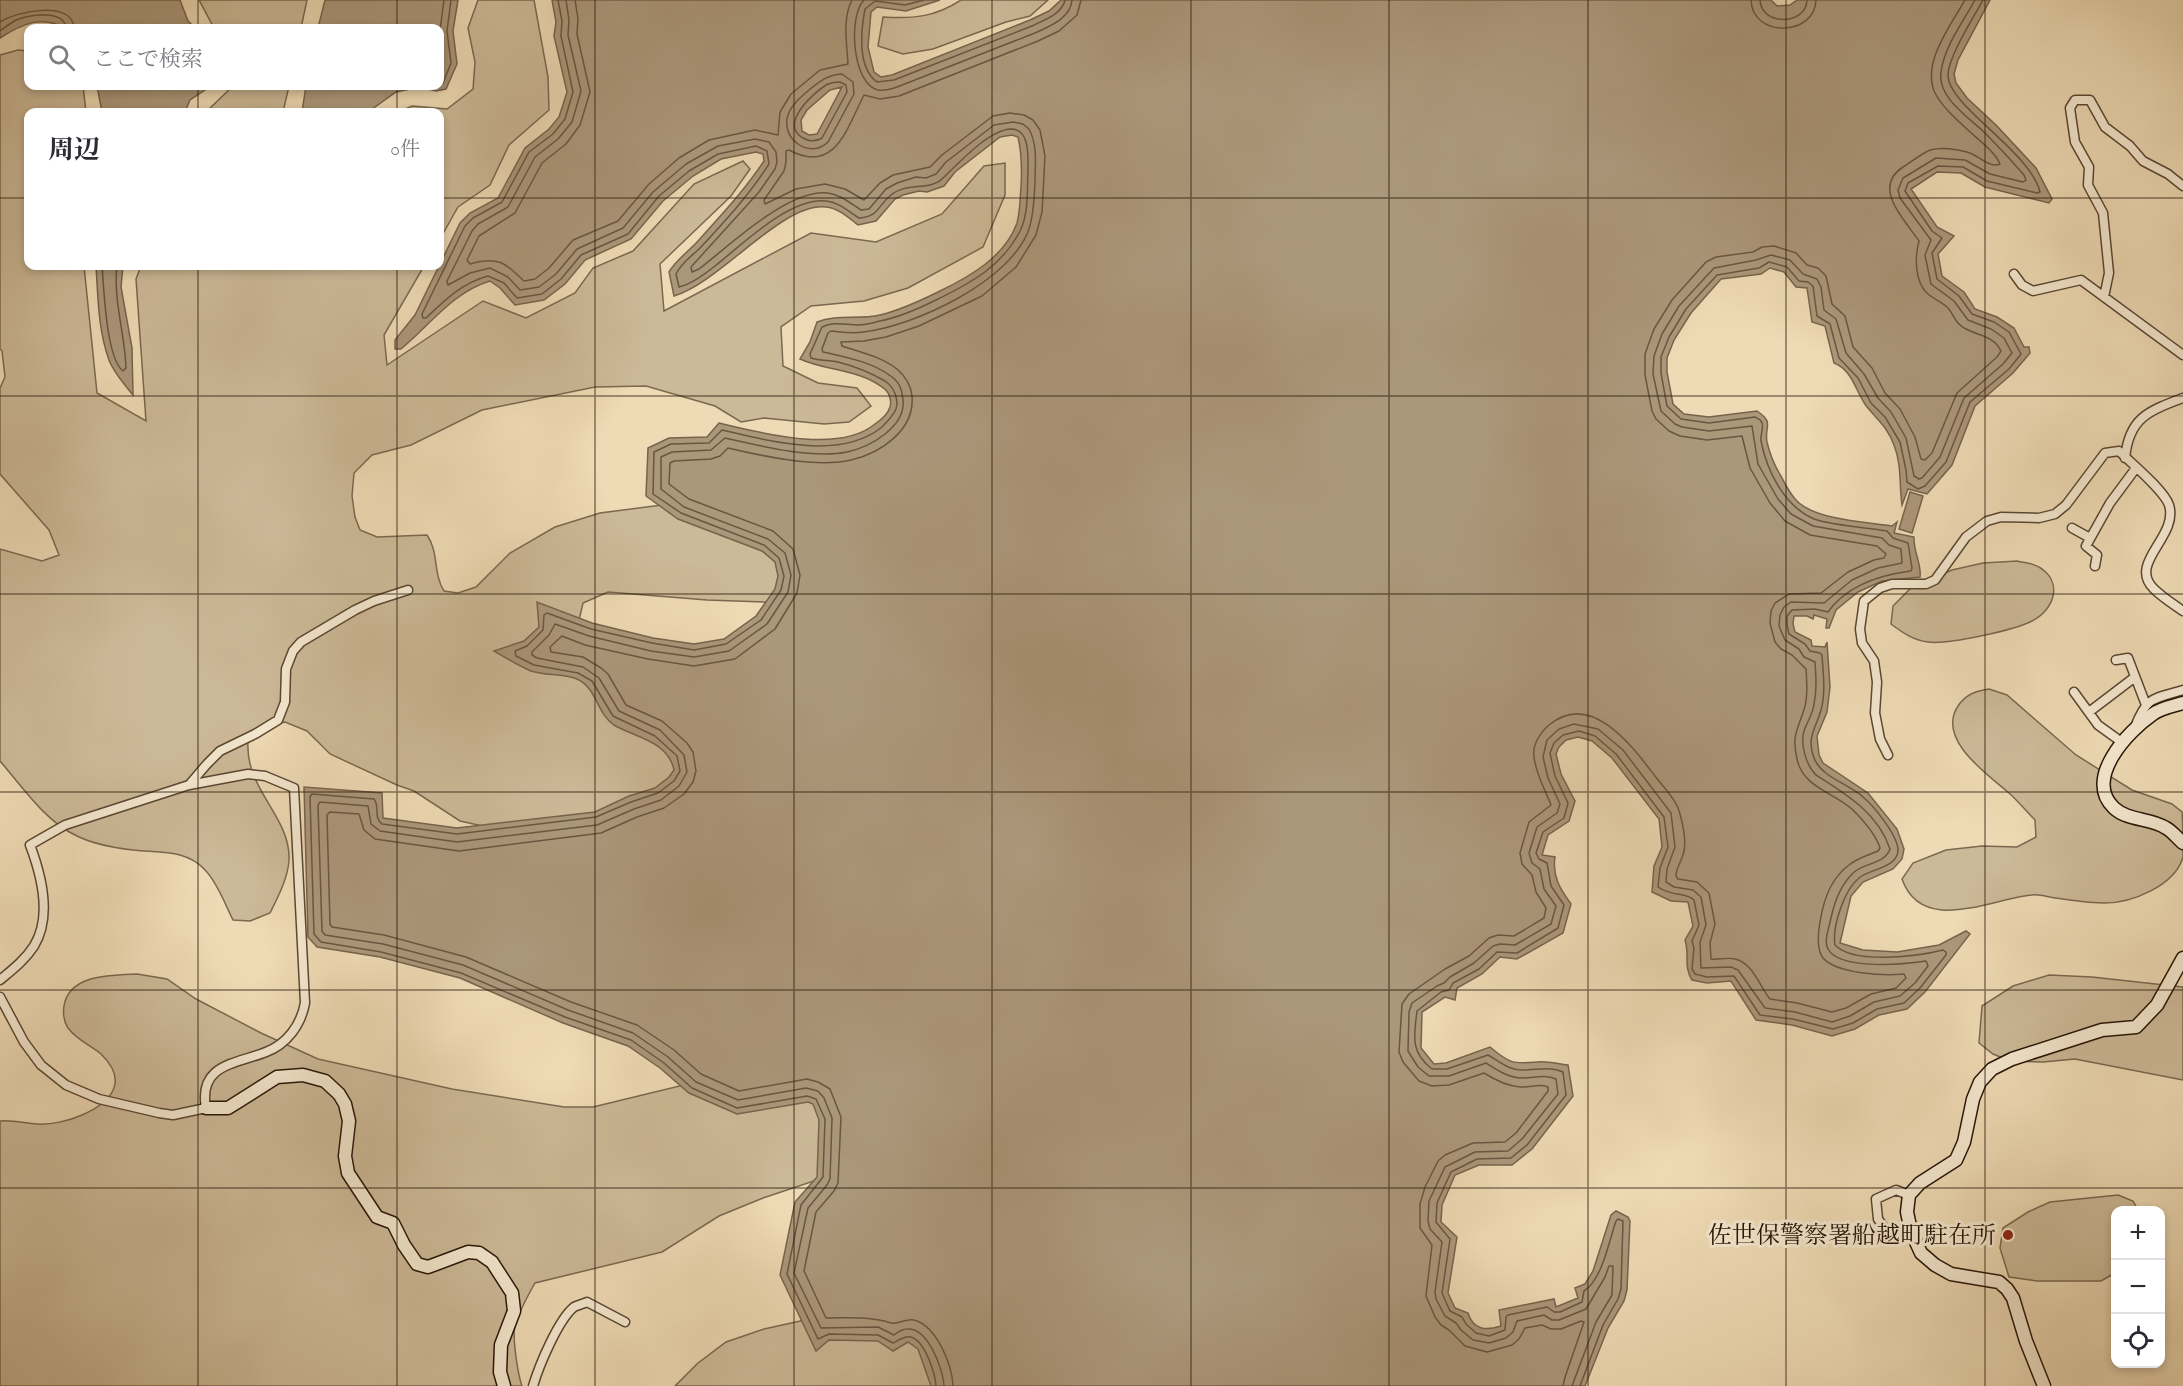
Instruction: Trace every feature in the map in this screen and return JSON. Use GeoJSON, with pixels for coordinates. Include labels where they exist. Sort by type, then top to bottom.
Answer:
{"type":"FeatureCollection","features":[{"type":"Feature","properties":{"kind":"street"},"geometry":{"type":"LineString","coordinates":[[2104,297],[2109,273],[2103,213],[2088,185],[2088,167],[2074,142],[2070,108],[2075,100],[2090,100],[2105,127],[2130,146],[2143,161],[2169,174],[2183,186]]}},
{"type":"Feature","properties":{"kind":"street"},"geometry":{"type":"LineString","coordinates":[[2014,274],[2022,285],[2033,291],[2081,280],[2183,355]]}},
{"type":"Feature","properties":{"kind":"street"},"geometry":{"type":"LineString","coordinates":[[2125,458],[2127,440],[2134,425],[2149,412],[2183,398]]}},
{"type":"Feature","properties":{"kind":"street"},"geometry":{"type":"LineString","coordinates":[[1888,755],[1880,739],[1875,713],[1877,682],[1874,661],[1862,643],[1860,628],[1864,601],[1880,588],[1892,584],[1926,584],[1935,579],[1966,537],[1987,521],[2001,517],[2039,518],[2055,514],[2066,505],[2105,453],[2119,451],[2163,495],[2169,506],[2170,526],[2146,564],[2145,575],[2152,588],[2183,611]]}},
{"type":"Feature","properties":{"kind":"street"},"geometry":{"type":"LineString","coordinates":[[2095,566],[2097,555],[2086,546],[2110,503],[2136,468]]}},
{"type":"Feature","properties":{"kind":"street"},"geometry":{"type":"LineString","coordinates":[[2072,528],[2090,538]]}},
{"type":"Feature","properties":{"kind":"street"},"geometry":{"type":"LineString","coordinates":[[189,785],[220,751],[278,720],[285,702],[286,669],[293,651],[301,642],[355,610],[408,590]]}},
{"type":"Feature","properties":{"kind":"street"},"geometry":{"type":"LineString","coordinates":[[2116,660],[2128,658],[2146,705]]}},
{"type":"Feature","properties":{"kind":"street"},"geometry":{"type":"LineString","coordinates":[[2089,712],[2135,677]]}},
{"type":"Feature","properties":{"kind":"street"},"geometry":{"type":"LineString","coordinates":[[2135,728],[2146,705],[2155,698],[2183,690]]}},
{"type":"Feature","properties":{"kind":"street"},"geometry":{"type":"LineString","coordinates":[[2074,692],[2098,725],[2123,743]]}},
{"type":"Feature","properties":{"kind":"street"},"geometry":{"type":"LineString","coordinates":[[2183,703],[2155,712],[2135,728],[2110,760],[2104,777],[2105,795],[2115,809],[2166,828],[2183,843]]}},
{"type":"Feature","properties":{"kind":"street"},"geometry":{"type":"LineString","coordinates":[[0,980],[18,965],[34,946],[40,928],[44,904],[30,844],[65,825],[189,785],[248,774],[265,776],[294,788],[305,1003],[303,1014],[296,1027],[282,1043],[267,1052],[233,1062],[214,1073],[203,1094],[206,1108]]}},
{"type":"Feature","properties":{"kind":"street"},"geometry":{"type":"LineString","coordinates":[[2044,1386],[2026,1341],[2013,1298],[2007,1289],[1999,1282],[1951,1274],[1935,1265],[1921,1253],[1911,1231],[1907,1212],[1909,1195],[1920,1182],[1956,1160],[1964,1142],[1973,1100],[1980,1082],[1992,1069],[2012,1059],[2102,1030],[2136,1026],[2157,1005],[2183,958]]}},
{"type":"Feature","properties":{"kind":"street"},"geometry":{"type":"LineString","coordinates":[[0,997],[24,1042],[42,1065],[66,1085],[99,1099],[173,1115],[206,1108],[228,1108],[277,1077],[303,1075],[325,1081],[339,1094],[345,1104],[349,1121],[345,1156],[348,1173],[377,1217],[393,1223],[417,1264],[428,1267],[468,1252],[479,1253],[492,1262],[512,1293],[514,1311],[501,1345],[500,1372],[504,1386]]}},
{"type":"Feature","properties":{"kind":"street"},"geometry":{"type":"LineString","coordinates":[[1890,1236],[1878,1219],[1875,1199],[1896,1190],[1909,1195]]}},
{"type":"Feature","properties":{"kind":"street"},"geometry":{"type":"LineString","coordinates":[[533,1386],[546,1351],[565,1318],[575,1307],[587,1302],[625,1322]]}},
{"type":"Feature","properties":{"kind":"shaded area"},"geometry":{"type":"Polygon","coordinates":[[[199,0],[307,0],[302,24],[212,24],[199,0]]]}},
{"type":"Feature","properties":{"kind":"shaded area"},"geometry":{"type":"Polygon","coordinates":[[[478,0],[534,0],[548,77],[549,110],[509,145],[490,185],[458,207],[444,232],[444,109],[447,109],[473,89],[475,62],[468,28],[478,0]]]}},
{"type":"Feature","properties":{"kind":"shaded area"},"geometry":{"type":"Polygon","coordinates":[[[961,0],[1048,0],[1030,16],[1006,22],[933,49],[903,54],[878,46],[883,17],[924,16],[961,0]]]}},
{"type":"Feature","properties":{"kind":"shaded area"},"geometry":{"type":"Polygon","coordinates":[[[24,51],[24,90],[83,90],[86,108],[24,108],[24,270],[84,270],[97,393],[146,421],[136,279],[139,270],[422,270],[384,335],[387,365],[483,301],[526,318],[575,293],[593,268],[633,251],[694,184],[743,161],[750,169],[731,196],[660,264],[664,311],[811,233],[876,242],[942,214],[984,166],[1005,163],[1005,195],[983,247],[908,288],[864,301],[811,306],[781,327],[783,366],[818,383],[857,388],[871,406],[849,422],[824,424],[764,418],[741,422],[715,406],[646,386],[595,387],[482,410],[411,445],[372,455],[354,473],[352,496],[355,517],[360,530],[377,537],[427,535],[444,591],[458,593],[476,587],[510,553],[555,527],[600,513],[724,497],[808,552],[791,603],[707,600],[608,592],[583,603],[579,620],[736,781],[510,832],[460,821],[414,791],[330,754],[307,731],[285,722],[269,726],[248,742],[249,759],[253,775],[283,830],[288,845],[289,860],[285,880],[270,913],[250,921],[233,920],[210,876],[190,859],[172,853],[119,848],[89,841],[64,829],[44,812],[0,761],[0,549],[42,561],[59,555],[49,530],[0,474],[0,388],[5,377],[0,349],[0,55],[24,51]]]}},
{"type":"Feature","properties":{"kind":"shaded area"},"geometry":{"type":"Polygon","coordinates":[[[229,90],[288,90],[284,108],[210,108],[229,90]]]}},
{"type":"Feature","properties":{"kind":"shaded area"},"geometry":{"type":"Polygon","coordinates":[[[412,106],[435,108],[407,108],[412,106]]]}},
{"type":"Feature","properties":{"kind":"shaded area"},"geometry":{"type":"Polygon","coordinates":[[[2017,561],[2039,567],[2052,580],[2054,588],[2046,610],[2032,621],[1981,636],[1937,642],[1913,638],[1891,624],[1893,606],[1911,588],[1952,570],[1983,563],[2017,561]]]}},
{"type":"Feature","properties":{"kind":"shaded area"},"geometry":{"type":"Polygon","coordinates":[[[1989,689],[2007,695],[2076,755],[2132,790],[2172,804],[2182,812],[2183,857],[2171,876],[2151,891],[2139,896],[2105,903],[2035,895],[1979,906],[1942,910],[1925,906],[1912,896],[1902,879],[1913,863],[1946,850],[1982,846],[2017,847],[2036,837],[2035,820],[2012,796],[1977,766],[1959,743],[1954,731],[1953,718],[1961,702],[1972,694],[1989,689]]]}},
{"type":"Feature","properties":{"kind":"shaded area"},"geometry":{"type":"Polygon","coordinates":[[[137,974],[167,979],[196,999],[261,1033],[318,1059],[452,1089],[564,1107],[593,1107],[692,1083],[860,1106],[829,1176],[763,1198],[719,1216],[662,1252],[535,1283],[521,1309],[514,1331],[522,1386],[0,1386],[0,1121],[42,1124],[60,1122],[93,1110],[109,1097],[115,1082],[114,1073],[101,1054],[79,1039],[68,1028],[64,1017],[64,1006],[68,995],[83,982],[104,976],[137,974]]]}},
{"type":"Feature","properties":{"kind":"shaded area"},"geometry":{"type":"Polygon","coordinates":[[[2049,975],[2092,977],[2183,987],[2183,1080],[2075,1059],[2043,1062],[2010,1061],[1993,1054],[1979,1043],[1982,1006],[2013,986],[2049,975]]]}},
{"type":"Feature","properties":{"kind":"shaded area"},"geometry":{"type":"Polygon","coordinates":[[[2118,1195],[2133,1201],[2136,1206],[2111,1206],[2111,1275],[2101,1281],[2037,1281],[2009,1277],[2000,1248],[2003,1228],[2028,1212],[2050,1202],[2118,1195]]]}},
{"type":"Feature","properties":{"kind":"shaded area"},"geometry":{"type":"Polygon","coordinates":[[[855,1309],[1017,1386],[675,1386],[698,1363],[726,1342],[764,1329],[855,1309]]]}},
{"type":"Feature","properties":{"kind":"water"},"geometry":{"type":"Polygon","coordinates":[[[0,0],[180,0],[191,24],[40,22],[24,24],[0,38],[0,0]]]}},
{"type":"Feature","properties":{"kind":"water"},"geometry":{"type":"Polygon","coordinates":[[[325,0],[458,0],[453,31],[457,64],[444,89],[444,24],[319,24],[325,0]]]}},
{"type":"Feature","properties":{"kind":"water"},"geometry":{"type":"Polygon","coordinates":[[[552,0],[940,0],[906,11],[877,7],[871,12],[868,47],[874,72],[881,77],[892,75],[1030,20],[1049,11],[1061,0],[1771,0],[1777,6],[1790,5],[1797,0],[1990,0],[1958,60],[1954,74],[1956,83],[1967,98],[2036,168],[2052,199],[2049,203],[1985,187],[1961,173],[1937,172],[1911,189],[1937,227],[1954,236],[1938,254],[1942,276],[1964,292],[1975,309],[1997,317],[2014,328],[2024,347],[2029,347],[2030,353],[2013,373],[1975,406],[1952,465],[1927,494],[1908,489],[1902,505],[1897,452],[1892,439],[1863,401],[1850,376],[1834,363],[1825,326],[1812,322],[1807,288],[1796,287],[1784,272],[1770,268],[1761,274],[1721,279],[1691,313],[1674,340],[1667,358],[1667,372],[1673,404],[1684,414],[1709,417],[1757,411],[1766,419],[1768,425],[1766,437],[1772,460],[1789,491],[1799,503],[1830,517],[1892,526],[1897,522],[1894,533],[1914,537],[1920,577],[1882,581],[1858,592],[1836,610],[1829,628],[1826,628],[1827,619],[1814,615],[1813,619],[1807,616],[1794,616],[1793,624],[1795,632],[1811,640],[1812,646],[1825,647],[1827,642],[1830,687],[1827,712],[1817,736],[1819,755],[1823,763],[1868,793],[1897,829],[1904,849],[1902,859],[1893,869],[1863,882],[1851,896],[1840,943],[1863,950],[1897,952],[1939,945],[1966,931],[1970,934],[1925,992],[1907,1009],[1879,1015],[1855,1029],[1832,1036],[1792,1025],[1756,1020],[1731,981],[1707,983],[1692,980],[1688,970],[1685,940],[1693,926],[1688,902],[1671,901],[1652,892],[1654,866],[1662,847],[1659,819],[1612,758],[1592,741],[1578,737],[1566,740],[1556,754],[1561,774],[1575,801],[1569,821],[1548,835],[1542,855],[1555,857],[1554,864],[1558,882],[1571,904],[1563,933],[1517,959],[1500,957],[1482,974],[1457,988],[1455,1000],[1445,997],[1422,1012],[1421,1048],[1434,1064],[1446,1063],[1490,1047],[1512,1062],[1546,1062],[1568,1065],[1573,1096],[1532,1149],[1512,1165],[1479,1165],[1455,1175],[1442,1205],[1441,1222],[1457,1237],[1448,1293],[1455,1308],[1468,1313],[1473,1323],[1485,1329],[1501,1326],[1499,1310],[1554,1299],[1556,1307],[1578,1298],[1575,1288],[1585,1284],[1593,1271],[1611,1215],[1616,1211],[1628,1217],[1630,1221],[1627,1290],[1624,1301],[1608,1328],[1585,1386],[931,1386],[918,1349],[908,1342],[893,1351],[878,1341],[829,1340],[816,1351],[780,1275],[795,1202],[817,1177],[819,1120],[813,1104],[808,1102],[737,1114],[689,1093],[660,1068],[628,1046],[563,1023],[460,978],[380,957],[317,947],[308,937],[304,787],[382,793],[383,818],[457,828],[595,812],[629,796],[655,788],[669,777],[674,770],[671,760],[665,753],[658,746],[608,720],[584,683],[572,677],[531,671],[494,651],[524,641],[539,627],[537,602],[592,623],[653,638],[694,644],[724,639],[756,616],[775,589],[778,576],[775,562],[762,551],[678,519],[646,496],[648,448],[669,438],[707,437],[719,423],[777,436],[821,440],[860,433],[875,424],[884,417],[890,407],[891,401],[884,389],[873,381],[852,373],[800,359],[810,342],[817,322],[832,318],[880,315],[933,295],[963,279],[995,256],[1004,246],[1017,223],[1021,162],[1018,137],[1012,135],[1000,137],[955,172],[944,186],[927,192],[919,191],[903,195],[895,199],[876,221],[858,225],[839,211],[826,207],[809,209],[790,217],[692,288],[674,296],[669,272],[732,202],[764,161],[763,154],[756,152],[721,159],[693,176],[663,201],[631,239],[585,260],[565,284],[544,300],[515,305],[500,288],[490,281],[453,301],[401,349],[395,349],[395,340],[415,315],[437,270],[444,270],[444,256],[460,223],[470,213],[498,198],[525,148],[549,129],[559,117],[567,92],[554,36],[556,22],[552,0]],[[842,87],[830,90],[807,110],[801,120],[802,131],[809,135],[817,134],[842,87]]]}},
{"type":"Feature","properties":{"kind":"water"},"geometry":{"type":"Polygon","coordinates":[[[98,90],[205,90],[190,100],[187,108],[101,108],[98,90]]]}},
{"type":"Feature","properties":{"kind":"water"},"geometry":{"type":"Polygon","coordinates":[[[305,90],[406,90],[396,92],[374,108],[303,108],[305,90]]]}},
{"type":"Feature","properties":{"kind":"water"},"geometry":{"type":"Polygon","coordinates":[[[96,270],[123,270],[121,287],[132,348],[133,395],[109,360],[99,313],[96,270]]]}},
{"type":"Feature","properties":{"kind":"water"},"geometry":{"type":"Polygon","coordinates":[[[1910,492],[1923,496],[1912,533],[1899,529],[1910,492]]]}},
{"type":"Feature","properties":{"kind":"place","name":"佐世保警察署船越町駐在所"},"geometry":{"type":"Point","coordinates":[2008,1235]}}]}
